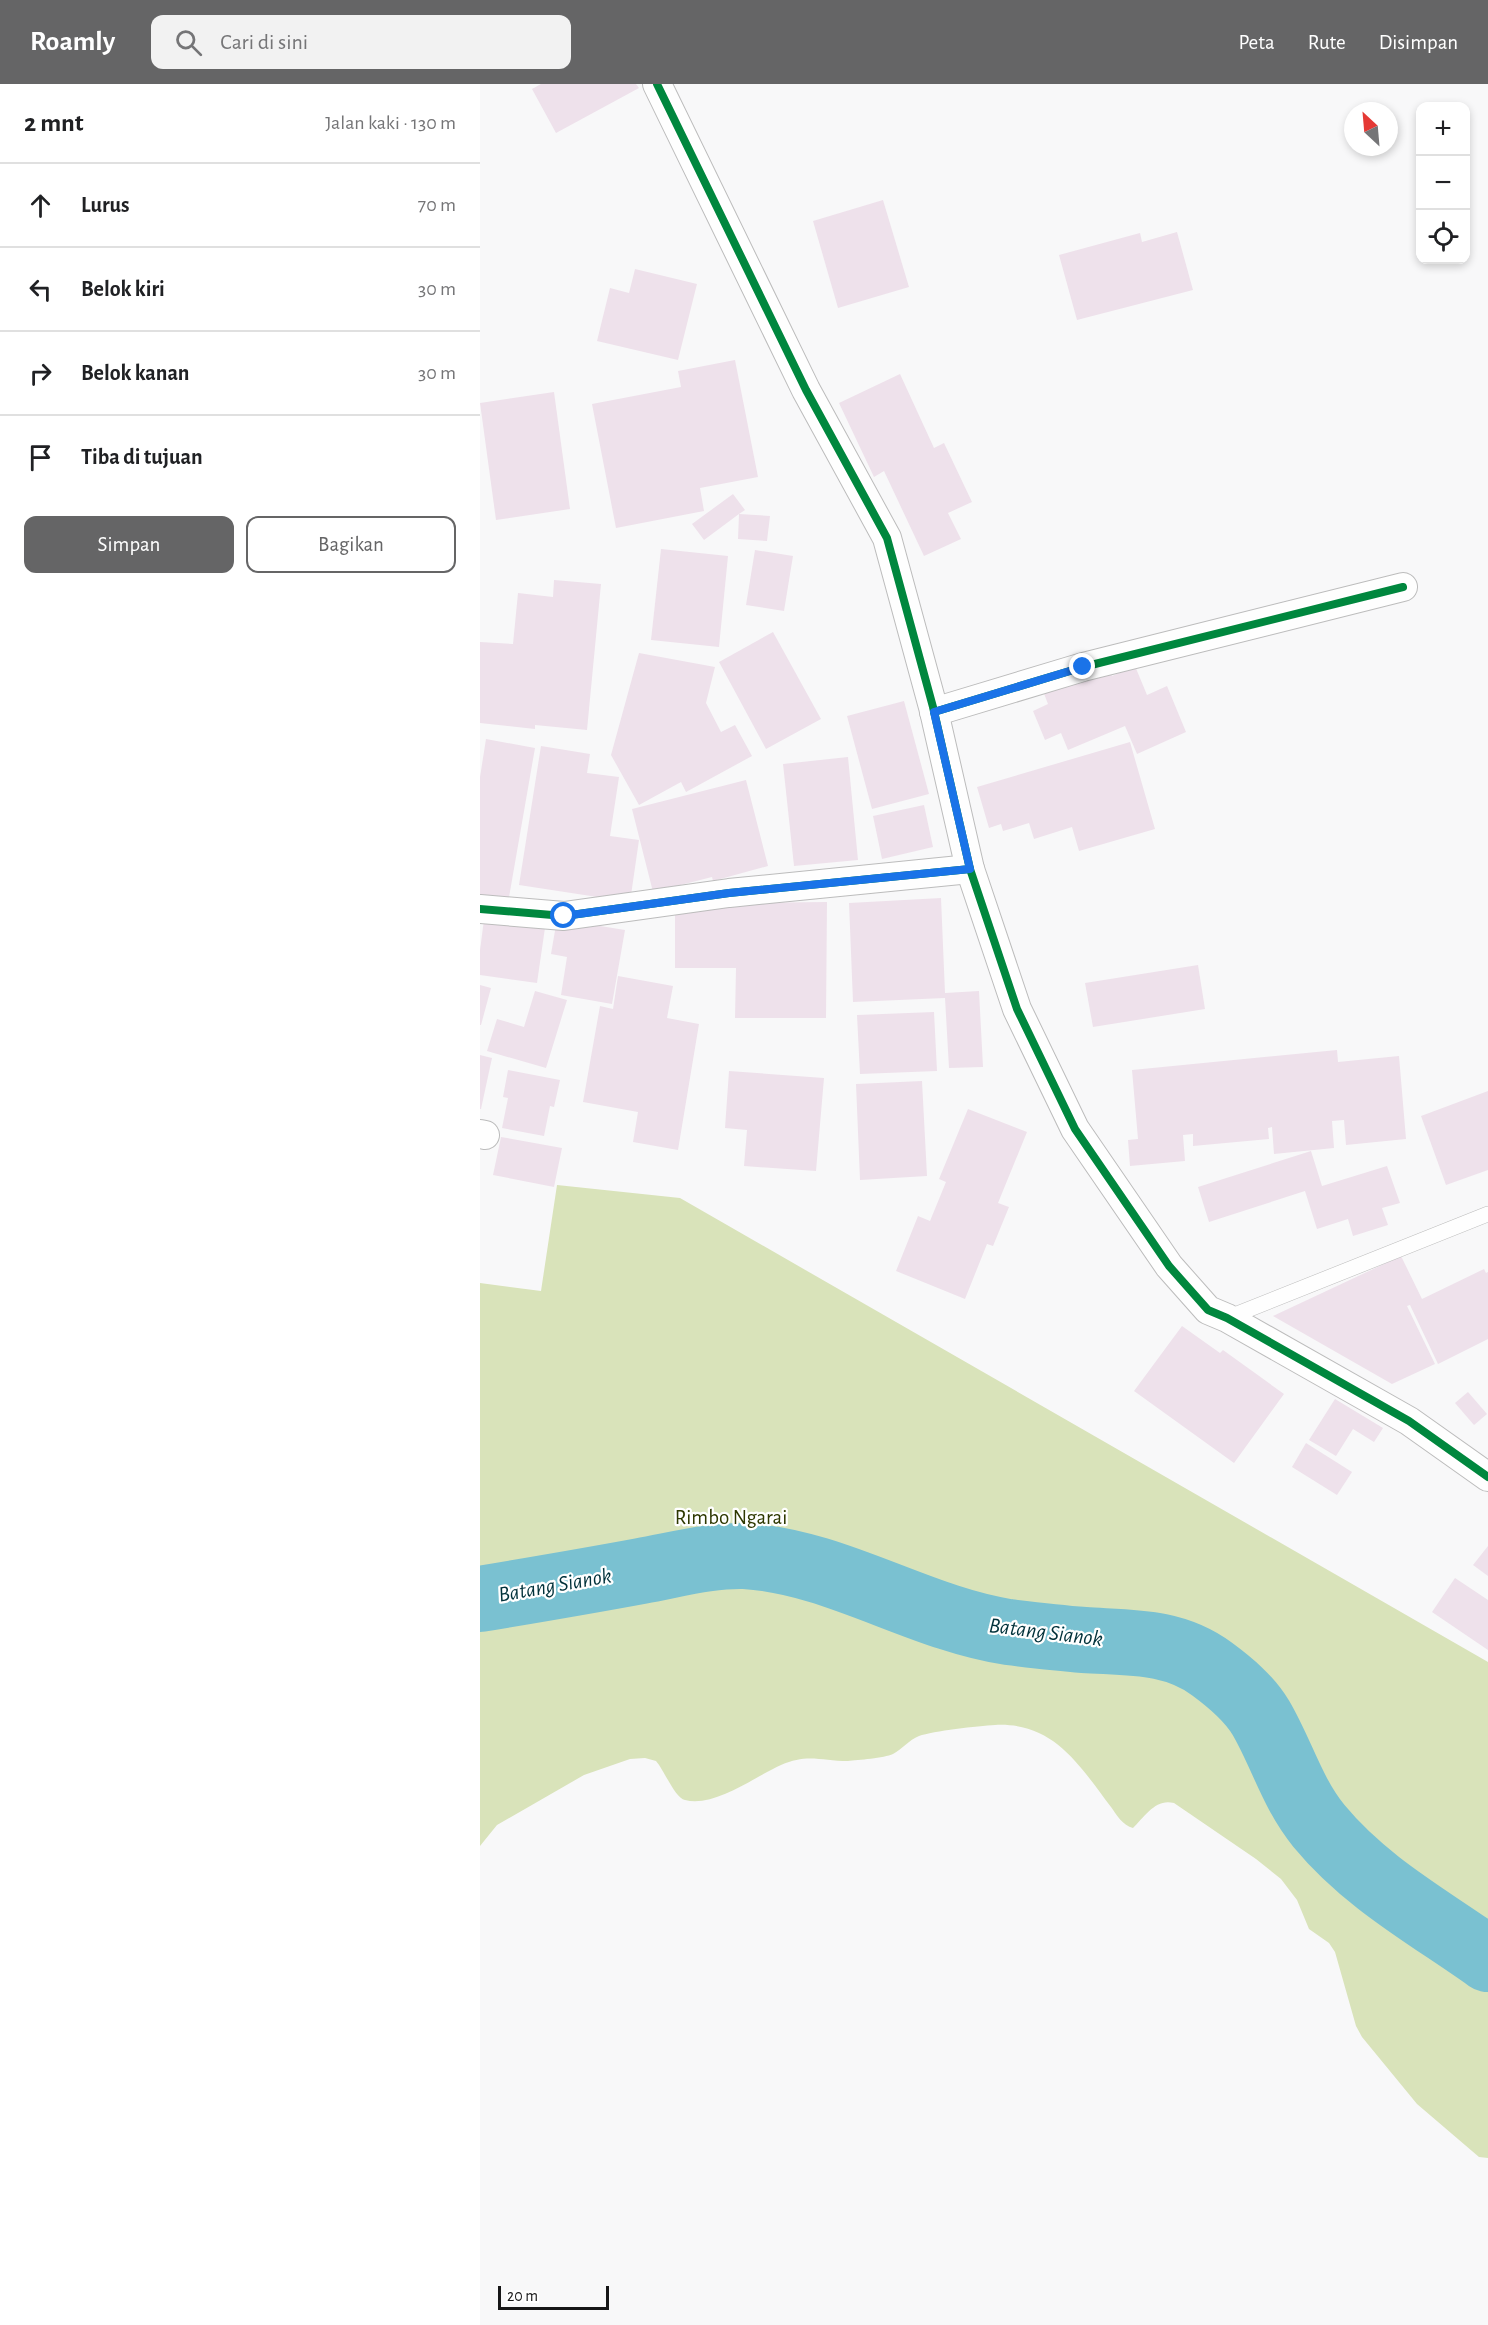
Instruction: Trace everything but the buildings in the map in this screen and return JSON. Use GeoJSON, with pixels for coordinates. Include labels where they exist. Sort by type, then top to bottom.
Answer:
{"type":"FeatureCollection","features":[{"type":"Feature","properties":{"kind":"street"},"geometry":{"type":"LineString","coordinates":[[657,84],[806,390],[887,538],[934,712],[970,869],[1017,1009],[1075,1129],[1168,1266],[1208,1310],[1227,1318],[1410,1421],[1488,1477]]}},
{"type":"Feature","properties":{"kind":"street"},"geometry":{"type":"LineString","coordinates":[[934,712],[1083,667],[1403,587]]}},
{"type":"Feature","properties":{"kind":"street"},"geometry":{"type":"LineString","coordinates":[[480,909],[564,916],[729,893],[970,869]]}},
{"type":"Feature","properties":{"kind":"lane"},"geometry":{"type":"LineString","coordinates":[[1227,1318],[1488,1214]]}},
{"type":"Feature","properties":{"kind":"green space","name":"Rimbo Ngarai"},"geometry":{"type":"Polygon","coordinates":[[[557,1185],[680,1198],[1488,1662],[1488,2158],[1479,2157],[1417,2104],[1362,2037],[1356,2026],[1335,1952],[1329,1943],[1309,1929],[1297,1900],[1281,1879],[1256,1859],[1174,1803],[1162,1803],[1156,1806],[1146,1813],[1133,1828],[1126,1825],[1076,1762],[1063,1749],[1034,1731],[1016,1726],[995,1725],[967,1728],[919,1736],[893,1754],[884,1757],[848,1761],[799,1759],[781,1765],[722,1795],[696,1801],[685,1800],[677,1794],[656,1761],[645,1758],[630,1759],[584,1775],[497,1825],[480,1846],[480,1283],[541,1291],[557,1185]]]}},
{"type":"Feature","properties":{"kind":"waterway","name":"Batang Sianok"},"geometry":{"type":"LineString","coordinates":[[480,1599],[706,1559],[745,1556],[779,1560],[812,1568],[975,1625],[1008,1632],[1150,1645],[1182,1653],[1212,1669],[1233,1685],[1251,1704],[1261,1718],[1294,1787],[1319,1826],[1337,1846],[1399,1898],[1488,1959]]}},
{"type":"Feature","properties":{"kind":"cycle path"},"geometry":{"type":"LineString","coordinates":[[657,84],[806,390],[887,538],[933,707],[970,869],[1017,1009],[1075,1129],[1169,1266],[1208,1310],[1227,1318],[1409,1421],[1488,1477]]}},
{"type":"Feature","properties":{"kind":"cycle path"},"geometry":{"type":"LineString","coordinates":[[934,712],[1083,667],[1403,587]]}},
{"type":"Feature","properties":{"kind":"cycle path"},"geometry":{"type":"LineString","coordinates":[[480,909],[564,916],[729,893],[970,869]]}},
{"type":"Feature","properties":{"kind":"route"},"geometry":{"type":"LineString","coordinates":[[564,916],[729,893],[970,869],[934,712],[1083,667]]}}]}
